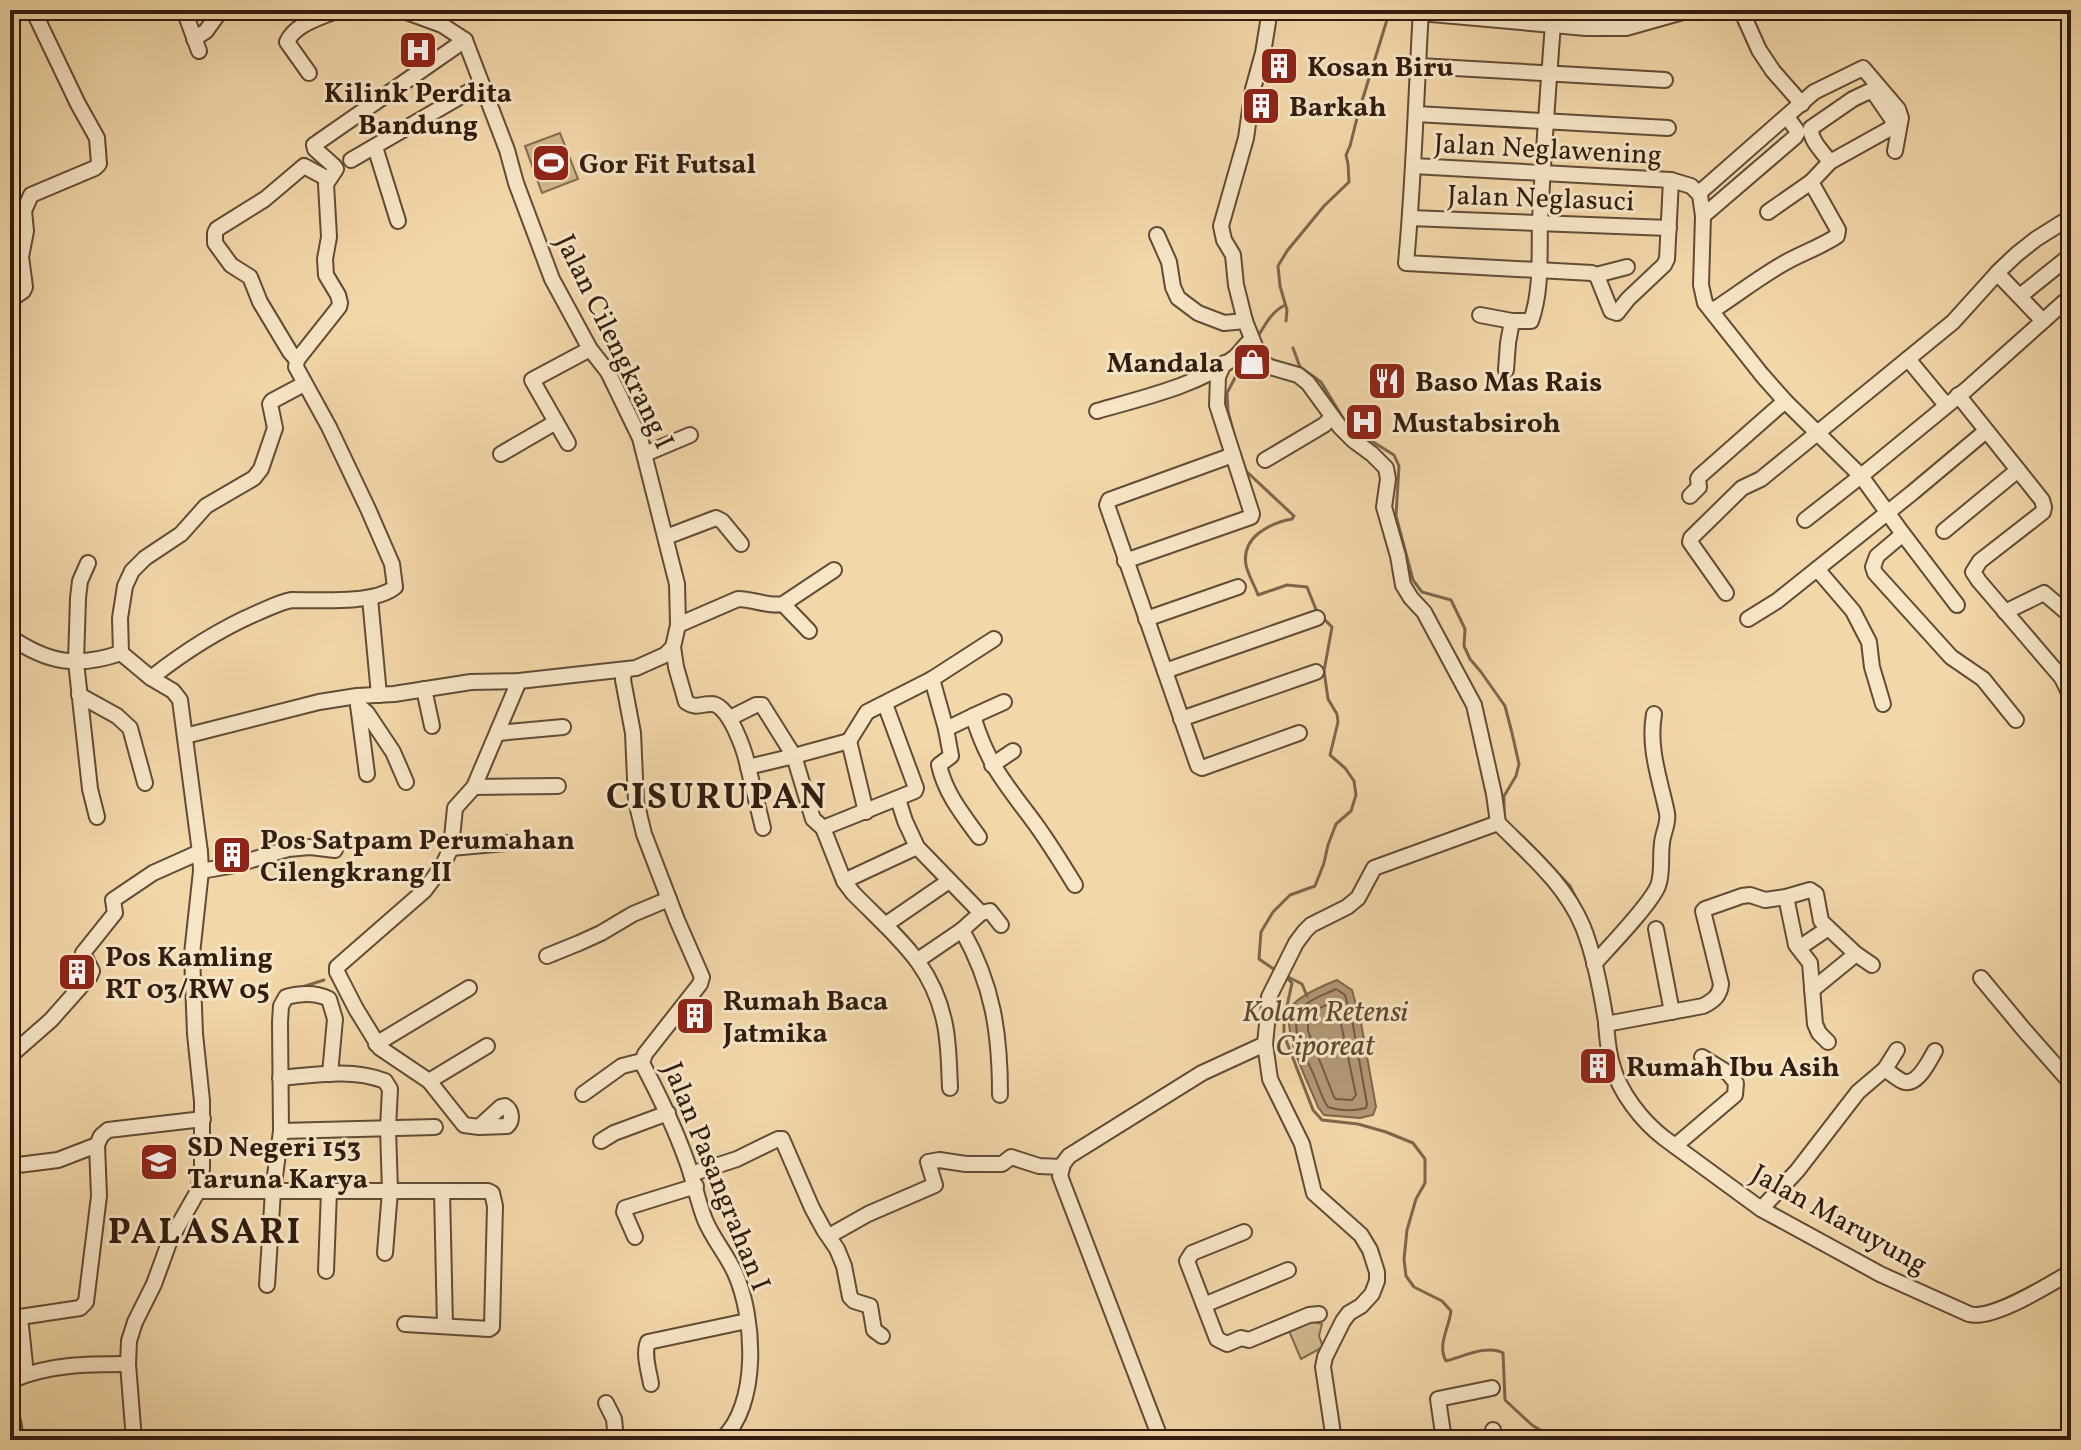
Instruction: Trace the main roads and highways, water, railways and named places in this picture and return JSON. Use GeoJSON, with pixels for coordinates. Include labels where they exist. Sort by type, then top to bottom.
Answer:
{"type":"FeatureCollection","features":[{"type":"Feature","properties":{"kind":"water","name":"Kolam Retensi Ciporeat"},"geometry":{"type":"Polygon","coordinates":[[[1337,980],[1352,990],[1376,1107],[1373,1115],[1360,1118],[1324,1115],[1302,1070],[1289,1027],[1289,1015],[1296,1001],[1337,980]]]}},
{"type":"Feature","properties":{"kind":"waterway"},"geometry":{"type":"LineString","coordinates":[[1286,321],[1287,310],[1278,266],[1324,206],[1349,182],[1346,155],[1390,10]]}},
{"type":"Feature","properties":{"kind":"waterway"},"geometry":{"type":"LineString","coordinates":[[1257,338],[1272,315],[1285,305]]}},
{"type":"Feature","properties":{"kind":"waterway"},"geometry":{"type":"LineString","coordinates":[[1293,348],[1300,367],[1321,382],[1346,423],[1394,455],[1399,466],[1396,516],[1413,580],[1422,592],[1451,600],[1465,629],[1464,646],[1470,659],[1505,706],[1519,764],[1504,796],[1504,819]]}},
{"type":"Feature","properties":{"kind":"waterway"},"geometry":{"type":"LineString","coordinates":[[1249,351],[1227,393],[1236,442],[1246,471],[1294,516],[1266,528],[1253,539],[1246,555],[1247,569],[1258,595],[1287,585],[1307,587],[1317,612]]}},
{"type":"Feature","properties":{"kind":"waterway"},"geometry":{"type":"LineString","coordinates":[[634,440],[636,453]]}},
{"type":"Feature","properties":{"kind":"waterway"},"geometry":{"type":"LineString","coordinates":[[1275,970],[1259,959],[1261,932],[1273,912],[1290,895],[1315,886],[1336,824],[1351,811],[1356,795],[1354,781],[1330,755],[1338,722],[1328,699],[1324,671],[1332,627],[1322,617]]}},
{"type":"Feature","properties":{"kind":"waterway"},"geometry":{"type":"LineString","coordinates":[[1552,867],[1570,886],[1580,906]]}},
{"type":"Feature","properties":{"kind":"waterway"},"geometry":{"type":"LineString","coordinates":[[1285,976],[1292,983],[1284,1035],[1313,1110],[1322,1120],[1358,1124],[1413,1143],[1425,1159],[1425,1183],[1416,1199],[1407,1230],[1404,1259],[1406,1276],[1414,1287],[1442,1301],[1451,1311],[1443,1343],[1446,1361],[1490,1350],[1503,1353],[1505,1400],[1532,1425],[1556,1440]]}},
{"type":"Feature","properties":{"kind":"waterway"},"geometry":{"type":"LineString","coordinates":[[1288,977],[1302,984],[1307,996]]}},
{"type":"Feature","properties":{"kind":"waterway"},"geometry":{"type":"LineString","coordinates":[[299,988],[324,980]]}},
{"type":"Feature","properties":{"kind":"place","name":"Kilink Perdita Bandung"},"geometry":{"type":"Point","coordinates":[418,50]}},
{"type":"Feature","properties":{"kind":"place","name":"Kosan Biru"},"geometry":{"type":"Point","coordinates":[1279,66]}},
{"type":"Feature","properties":{"kind":"place","name":"Barkah"},"geometry":{"type":"Point","coordinates":[1261,106]}},
{"type":"Feature","properties":{"kind":"place","name":"Gor Fit Futsal"},"geometry":{"type":"Point","coordinates":[551,163]}},
{"type":"Feature","properties":{"kind":"place","name":"Mandala"},"geometry":{"type":"Point","coordinates":[1252,362]}},
{"type":"Feature","properties":{"kind":"place","name":"Baso Mas Rais"},"geometry":{"type":"Point","coordinates":[1387,381]}},
{"type":"Feature","properties":{"kind":"place","name":"Mustabsiroh"},"geometry":{"type":"Point","coordinates":[1364,422]}},
{"type":"Feature","properties":{"kind":"place","name":"Pos Satpam Perumahan Cilengkrang II"},"geometry":{"type":"Point","coordinates":[232,855]}},
{"type":"Feature","properties":{"kind":"place","name":"Pos Kamling RT 03/RW 05"},"geometry":{"type":"Point","coordinates":[77,972]}},
{"type":"Feature","properties":{"kind":"place","name":"Rumah Baca Jatmika"},"geometry":{"type":"Point","coordinates":[695,1016]}},
{"type":"Feature","properties":{"kind":"place","name":"Rumah Ibu Asih"},"geometry":{"type":"Point","coordinates":[1598,1066]}},
{"type":"Feature","properties":{"kind":"place","name":"SD Negeri 153 Taruna Karya"},"geometry":{"type":"Point","coordinates":[159,1162]}},
{"type":"Feature","properties":{"kind":"district","name":"CISURUPAN"},"geometry":{"type":"Point","coordinates":[717,795]}},
{"type":"Feature","properties":{"kind":"district","name":"PALASARI"},"geometry":{"type":"Point","coordinates":[205,1230]}}]}
